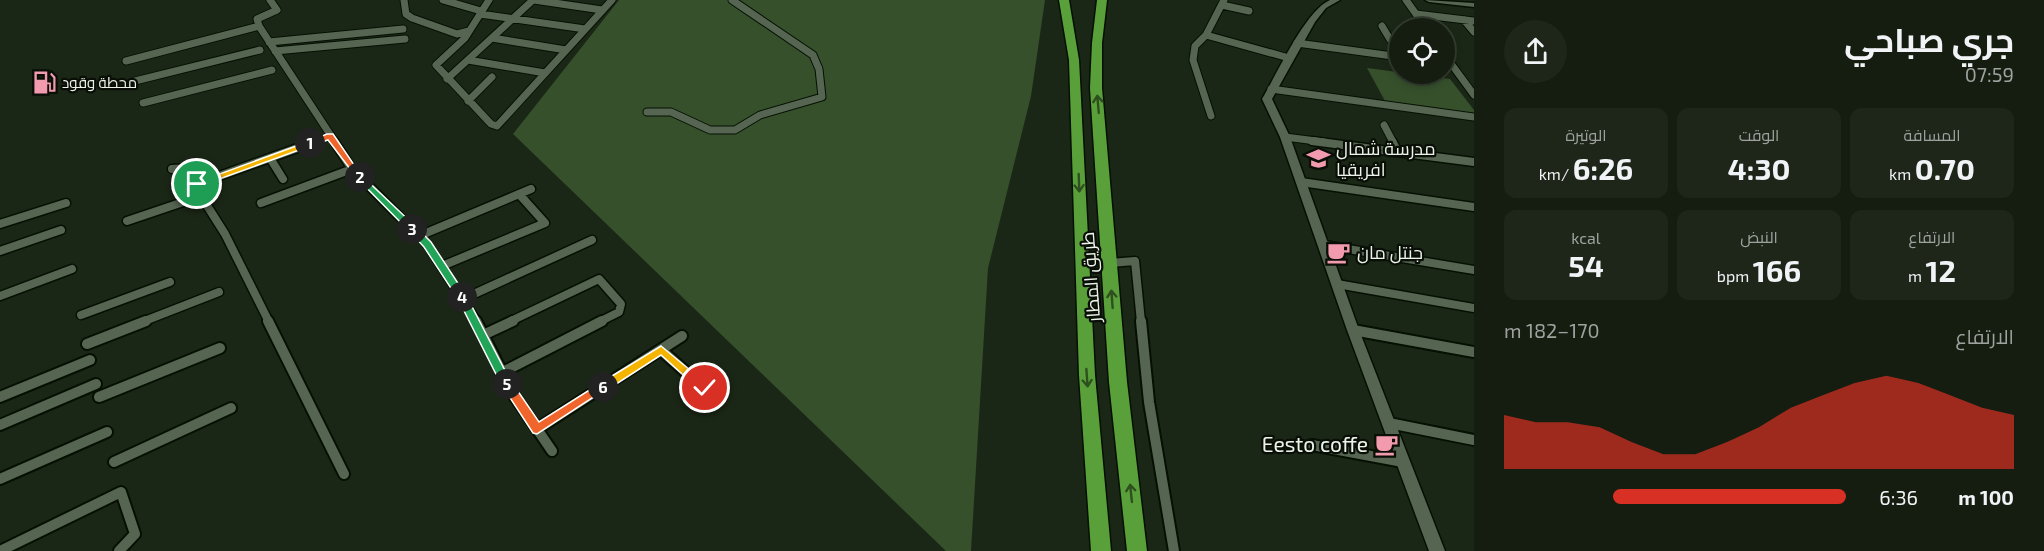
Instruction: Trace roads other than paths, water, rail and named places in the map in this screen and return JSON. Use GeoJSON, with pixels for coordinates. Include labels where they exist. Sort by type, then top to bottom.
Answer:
{"type":"FeatureCollection","features":[{"type":"Feature","properties":{"kind":"highway","name":"طريق المطار"},"geometry":{"type":"LineString","coordinates":[[1064,0],[1074,60],[1087,375],[1101,551]]}},
{"type":"Feature","properties":{"kind":"highway","name":"طريق المطار"},"geometry":{"type":"LineString","coordinates":[[1102,0],[1096,76],[1118,382],[1137,551]]}},
{"type":"Feature","properties":{"kind":"street"},"geometry":{"type":"LineString","coordinates":[[270,0],[277,10],[257,19],[269,42],[352,169],[419,236],[442,266],[483,335],[501,373],[552,451]]}},
{"type":"Feature","properties":{"kind":"street"},"geometry":{"type":"LineString","coordinates":[[404,0],[406,14],[412,18],[457,33],[469,31]]}},
{"type":"Feature","properties":{"kind":"street"},"geometry":{"type":"LineString","coordinates":[[443,0],[480,12],[513,19],[585,29]]}},
{"type":"Feature","properties":{"kind":"street"},"geometry":{"type":"LineString","coordinates":[[489,0],[462,42],[437,62],[436,67],[491,124],[497,126],[612,0]]}},
{"type":"Feature","properties":{"kind":"street"},"geometry":{"type":"LineString","coordinates":[[447,79],[534,0],[602,10]]}},
{"type":"Feature","properties":{"kind":"street"},"geometry":{"type":"LineString","coordinates":[[647,112],[671,112],[710,130],[735,130],[760,115],[822,97],[819,69],[813,55],[732,0]]}},
{"type":"Feature","properties":{"kind":"street"},"geometry":{"type":"LineString","coordinates":[[1336,0],[1318,11],[1267,99],[1285,137],[1353,330],[1437,551]]}},
{"type":"Feature","properties":{"kind":"street"},"geometry":{"type":"LineString","coordinates":[[1406,0],[1419,18]]}},
{"type":"Feature","properties":{"kind":"street"},"geometry":{"type":"LineString","coordinates":[[1429,0],[1474,5]]}},
{"type":"Feature","properties":{"kind":"street"},"geometry":{"type":"LineString","coordinates":[[1211,116],[1193,60],[1195,46],[1206,35],[1223,3],[1249,11]]}},
{"type":"Feature","properties":{"kind":"street"},"geometry":{"type":"LineString","coordinates":[[1416,14],[1474,21]]}},
{"type":"Feature","properties":{"kind":"street"},"geometry":{"type":"LineString","coordinates":[[1464,20],[1473,30]]}},
{"type":"Feature","properties":{"kind":"street"},"geometry":{"type":"LineString","coordinates":[[126,61],[259,26]]}},
{"type":"Feature","properties":{"kind":"street"},"geometry":{"type":"LineString","coordinates":[[1382,26],[1389,38]]}},
{"type":"Feature","properties":{"kind":"street"},"geometry":{"type":"LineString","coordinates":[[269,42],[403,29]]}},
{"type":"Feature","properties":{"kind":"street"},"geometry":{"type":"LineString","coordinates":[[1206,35],[1289,58]]}},
{"type":"Feature","properties":{"kind":"street"},"geometry":{"type":"LineString","coordinates":[[492,38],[566,50]]}},
{"type":"Feature","properties":{"kind":"street"},"geometry":{"type":"LineString","coordinates":[[275,51],[405,39]]}},
{"type":"Feature","properties":{"kind":"street"},"geometry":{"type":"LineString","coordinates":[[1297,44],[1389,55]]}},
{"type":"Feature","properties":{"kind":"street"},"geometry":{"type":"LineString","coordinates":[[135,81],[261,50]]}},
{"type":"Feature","properties":{"kind":"street"},"geometry":{"type":"LineString","coordinates":[[468,60],[545,73]]}},
{"type":"Feature","properties":{"kind":"street"},"geometry":{"type":"LineString","coordinates":[[1455,69],[1474,95]]}},
{"type":"Feature","properties":{"kind":"street"},"geometry":{"type":"LineString","coordinates":[[143,103],[272,70]]}},
{"type":"Feature","properties":{"kind":"street"},"geometry":{"type":"LineString","coordinates":[[468,100],[492,77]]}},
{"type":"Feature","properties":{"kind":"street"},"geometry":{"type":"LineString","coordinates":[[1271,89],[1474,117]]}},
{"type":"Feature","properties":{"kind":"street"},"geometry":{"type":"LineString","coordinates":[[1384,125],[1398,152]]}},
{"type":"Feature","properties":{"kind":"street"},"geometry":{"type":"LineString","coordinates":[[197,184],[330,136]]}},
{"type":"Feature","properties":{"kind":"street"},"geometry":{"type":"LineString","coordinates":[[1285,137],[1474,162]]}},
{"type":"Feature","properties":{"kind":"street"},"geometry":{"type":"LineString","coordinates":[[270,158],[283,179]]}},
{"type":"Feature","properties":{"kind":"street"},"geometry":{"type":"LineString","coordinates":[[172,169],[182,166],[190,168],[201,195],[225,234],[344,474]]}},
{"type":"Feature","properties":{"kind":"street"},"geometry":{"type":"LineString","coordinates":[[261,203],[352,169]]}},
{"type":"Feature","properties":{"kind":"street"},"geometry":{"type":"LineString","coordinates":[[1301,182],[1474,207]]}},
{"type":"Feature","properties":{"kind":"street"},"geometry":{"type":"LineString","coordinates":[[419,236],[531,189]]}},
{"type":"Feature","properties":{"kind":"street"},"geometry":{"type":"LineString","coordinates":[[442,266],[545,223],[519,194]]}},
{"type":"Feature","properties":{"kind":"street"},"geometry":{"type":"LineString","coordinates":[[127,221],[201,195]]}},
{"type":"Feature","properties":{"kind":"street"},"geometry":{"type":"LineString","coordinates":[[0,224],[66,203]]}},
{"type":"Feature","properties":{"kind":"street"},"geometry":{"type":"LineString","coordinates":[[0,250],[61,230]]}},
{"type":"Feature","properties":{"kind":"street"},"geometry":{"type":"LineString","coordinates":[[463,299],[592,240]]}},
{"type":"Feature","properties":{"kind":"street"},"geometry":{"type":"LineString","coordinates":[[1324,245],[1474,270]]}},
{"type":"Feature","properties":{"kind":"street"},"geometry":{"type":"LineString","coordinates":[[1110,263],[1135,261],[1149,402],[1174,551]]}},
{"type":"Feature","properties":{"kind":"street"},"geometry":{"type":"LineString","coordinates":[[0,296],[72,269]]}},
{"type":"Feature","properties":{"kind":"street"},"geometry":{"type":"LineString","coordinates":[[483,335],[599,279],[622,306],[619,312],[606,320],[501,373]]}},
{"type":"Feature","properties":{"kind":"street"},"geometry":{"type":"LineString","coordinates":[[81,315],[170,282]]}},
{"type":"Feature","properties":{"kind":"street"},"geometry":{"type":"LineString","coordinates":[[1337,284],[1474,308]]}},
{"type":"Feature","properties":{"kind":"street"},"geometry":{"type":"LineString","coordinates":[[87,344],[219,292]]}},
{"type":"Feature","properties":{"kind":"street"},"geometry":{"type":"LineString","coordinates":[[1353,330],[1474,352]]}},
{"type":"Feature","properties":{"kind":"street"},"geometry":{"type":"LineString","coordinates":[[537,429],[682,336]]}},
{"type":"Feature","properties":{"kind":"street"},"geometry":{"type":"LineString","coordinates":[[99,397],[220,348]]}},
{"type":"Feature","properties":{"kind":"street"},"geometry":{"type":"LineString","coordinates":[[661,350],[705,388]]}},
{"type":"Feature","properties":{"kind":"street"},"geometry":{"type":"LineString","coordinates":[[0,397],[90,360]]}},
{"type":"Feature","properties":{"kind":"street"},"geometry":{"type":"LineString","coordinates":[[0,425],[96,384]]}},
{"type":"Feature","properties":{"kind":"street"},"geometry":{"type":"LineString","coordinates":[[114,462],[231,408]]}},
{"type":"Feature","properties":{"kind":"street"},"geometry":{"type":"LineString","coordinates":[[1389,423],[1474,440]]}},
{"type":"Feature","properties":{"kind":"street"},"geometry":{"type":"LineString","coordinates":[[0,479],[107,432]]}},
{"type":"Feature","properties":{"kind":"street"},"geometry":{"type":"LineString","coordinates":[[1311,445],[1403,462]]}},
{"type":"Feature","properties":{"kind":"street"},"geometry":{"type":"LineString","coordinates":[[0,551],[121,492],[135,534],[119,551]]}},
{"type":"Feature","properties":{"kind":"place","name":"محطة وقود"},"geometry":{"type":"Point","coordinates":[44,83]}},
{"type":"Feature","properties":{"kind":"place","name":"مدرسة شمال افريقيا"},"geometry":{"type":"Point","coordinates":[1318,159]}},
{"type":"Feature","properties":{"kind":"place","name":"جنتل مان"},"geometry":{"type":"Point","coordinates":[1339,253]}},
{"type":"Feature","properties":{"kind":"place","name":"Eesto coffe"},"geometry":{"type":"Point","coordinates":[1386,445]}}]}
